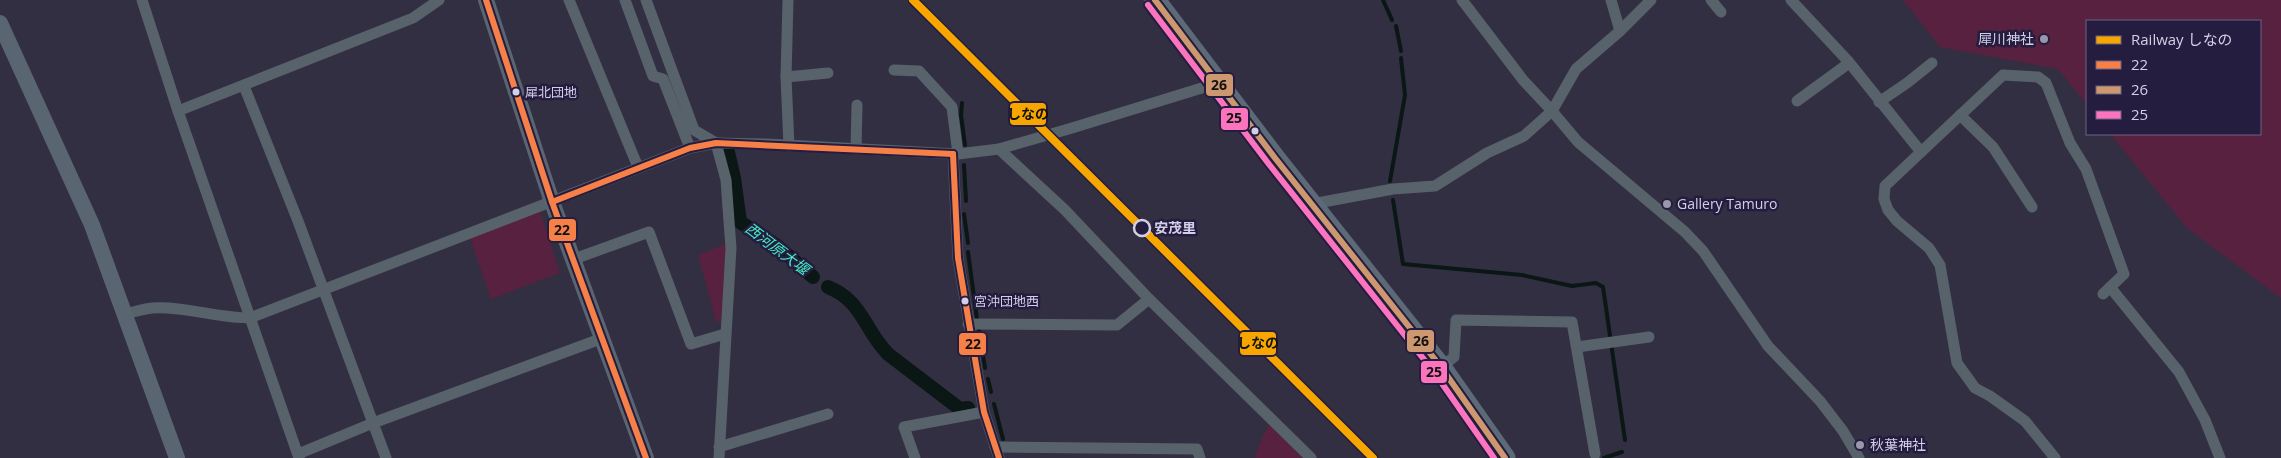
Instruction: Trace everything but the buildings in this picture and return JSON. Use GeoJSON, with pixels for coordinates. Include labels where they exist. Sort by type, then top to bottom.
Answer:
{"type":"FeatureCollection","features":[{"type":"Feature","properties":{"kind":"highway"},"geometry":{"type":"LineString","coordinates":[[1155,0],[1312,204],[1441,367],[1505,458]]}},
{"type":"Feature","properties":{"kind":"street"},"geometry":{"type":"LineString","coordinates":[[142,0],[178,111],[299,456],[373,424],[603,338]]}},
{"type":"Feature","properties":{"kind":"street"},"geometry":{"type":"LineString","coordinates":[[178,111],[413,18],[439,0]]}},
{"type":"Feature","properties":{"kind":"street"},"geometry":{"type":"LineString","coordinates":[[486,0],[552,202],[646,458]]}},
{"type":"Feature","properties":{"kind":"street"},"geometry":{"type":"LineString","coordinates":[[569,0],[638,167]]}},
{"type":"Feature","properties":{"kind":"street"},"geometry":{"type":"LineString","coordinates":[[625,0],[654,76],[663,79],[690,148]]}},
{"type":"Feature","properties":{"kind":"street"},"geometry":{"type":"LineString","coordinates":[[646,0],[694,130],[716,143],[726,180],[731,248],[719,452],[828,414]]}},
{"type":"Feature","properties":{"kind":"street"},"geometry":{"type":"LineString","coordinates":[[788,0],[786,77],[790,146]]}},
{"type":"Feature","properties":{"kind":"street"},"geometry":{"type":"LineString","coordinates":[[1462,0],[1522,80],[1552,110],[1578,142],[1685,232],[1703,251],[1768,346],[1820,401],[1843,431],[1859,458]]}},
{"type":"Feature","properties":{"kind":"street"},"geometry":{"type":"LineString","coordinates":[[1611,0],[1620,31]]}},
{"type":"Feature","properties":{"kind":"street"},"geometry":{"type":"LineString","coordinates":[[1312,204],[1394,189],[1435,186],[1487,153],[1524,136],[1552,110],[1576,69],[1620,31],[1651,0]]}},
{"type":"Feature","properties":{"kind":"street"},"geometry":{"type":"LineString","coordinates":[[1711,0],[1721,12]]}},
{"type":"Feature","properties":{"kind":"street"},"geometry":{"type":"LineString","coordinates":[[1791,0],[1849,63],[1920,152]]}},
{"type":"Feature","properties":{"kind":"street"},"geometry":{"type":"LineString","coordinates":[[0,23],[92,225],[177,458]]}},
{"type":"Feature","properties":{"kind":"street"},"geometry":{"type":"LineString","coordinates":[[1797,100],[1849,63]]}},
{"type":"Feature","properties":{"kind":"street"},"geometry":{"type":"LineString","coordinates":[[1879,102],[1907,84],[1932,63]]}},
{"type":"Feature","properties":{"kind":"street"},"geometry":{"type":"LineString","coordinates":[[894,70],[919,71],[952,107],[956,154],[958,258],[984,412],[999,458]]}},
{"type":"Feature","properties":{"kind":"street"},"geometry":{"type":"LineString","coordinates":[[786,77],[828,73]]}},
{"type":"Feature","properties":{"kind":"street"},"geometry":{"type":"LineString","coordinates":[[2055,458],[2025,421],[1990,396],[1975,388],[1957,363],[1940,265],[1929,248],[1897,222],[1888,210],[1884,199],[1884,186],[2004,76],[2038,77],[2046,83],[2070,143],[2086,169],[2124,274],[2106,290],[2179,372],[2205,420],[2220,458]]}},
{"type":"Feature","properties":{"kind":"street"},"geometry":{"type":"LineString","coordinates":[[125,314],[151,308],[179,309],[234,318],[250,318],[690,148],[716,143],[956,154],[998,149],[1218,83]]}},
{"type":"Feature","properties":{"kind":"street"},"geometry":{"type":"LineString","coordinates":[[244,86],[324,290],[386,458]]}},
{"type":"Feature","properties":{"kind":"street"},"geometry":{"type":"LineString","coordinates":[[856,150],[857,105]]}},
{"type":"Feature","properties":{"kind":"street"},"geometry":{"type":"LineString","coordinates":[[1960,116],[1993,148],[2032,208]]}},
{"type":"Feature","properties":{"kind":"street"},"geometry":{"type":"LineString","coordinates":[[998,149],[1065,210],[1149,299],[1311,458]]}},
{"type":"Feature","properties":{"kind":"street"},"geometry":{"type":"LineString","coordinates":[[574,259],[649,232],[691,344],[725,334]]}},
{"type":"Feature","properties":{"kind":"street"},"geometry":{"type":"LineString","coordinates":[[968,324],[1117,325],[1149,299]]}},
{"type":"Feature","properties":{"kind":"street"},"geometry":{"type":"LineString","coordinates":[[1441,367],[1454,357],[1456,320],[1572,322],[1595,454]]}},
{"type":"Feature","properties":{"kind":"street"},"geometry":{"type":"LineString","coordinates":[[1577,347],[1649,337]]}},
{"type":"Feature","properties":{"kind":"street"},"geometry":{"type":"LineString","coordinates":[[914,458],[904,427],[984,412]]}},
{"type":"Feature","properties":{"kind":"street"},"geometry":{"type":"LineString","coordinates":[[995,447],[1197,449],[1200,458]]}},
{"type":"Feature","properties":{"kind":"shaded area"},"geometry":{"type":"Polygon","coordinates":[[[1903,0],[2281,0],[2281,298],[2187,228],[2111,135],[2261,135],[2261,20],[2086,20],[2086,104],[2058,69],[1940,47],[1903,0]]]}},
{"type":"Feature","properties":{"kind":"shaded area"},"geometry":{"type":"Polygon","coordinates":[[[540,212],[560,273],[491,299],[470,238],[540,212]]]}},
{"type":"Feature","properties":{"kind":"shaded area"},"geometry":{"type":"Polygon","coordinates":[[[726,244],[721,322],[716,321],[698,255],[726,244]]]}},
{"type":"Feature","properties":{"kind":"shaded area"},"geometry":{"type":"Polygon","coordinates":[[[1269,425],[1303,458],[1255,458],[1269,425]]]}},
{"type":"Feature","properties":{"kind":"waterway"},"geometry":{"type":"LineString","coordinates":[[1383,0],[1392,20]]}},
{"type":"Feature","properties":{"kind":"waterway"},"geometry":{"type":"LineString","coordinates":[[1396,26],[1401,51]]}},
{"type":"Feature","properties":{"kind":"waterway"},"geometry":{"type":"LineString","coordinates":[[1390,181],[1405,95],[1401,58]]}},
{"type":"Feature","properties":{"kind":"waterway"},"geometry":{"type":"LineString","coordinates":[[962,103],[961,115],[965,145]]}},
{"type":"Feature","properties":{"kind":"waterway","name":"西河原大堰"},"geometry":{"type":"LineString","coordinates":[[728,152],[734,178],[740,222],[776,245],[813,277]]}},
{"type":"Feature","properties":{"kind":"waterway"},"geometry":{"type":"LineString","coordinates":[[964,165],[966,201]]}},
{"type":"Feature","properties":{"kind":"waterway"},"geometry":{"type":"LineString","coordinates":[[1393,200],[1403,264],[1522,275],[1572,286],[1596,283],[1603,287],[1625,440]]}},
{"type":"Feature","properties":{"kind":"waterway"},"geometry":{"type":"LineString","coordinates":[[964,214],[968,243]]}},
{"type":"Feature","properties":{"kind":"waterway"},"geometry":{"type":"LineString","coordinates":[[968,252],[977,319]]}},
{"type":"Feature","properties":{"kind":"waterway"},"geometry":{"type":"LineString","coordinates":[[828,287],[849,300],[888,354],[960,409],[968,408]]}},
{"type":"Feature","properties":{"kind":"waterway"},"geometry":{"type":"LineString","coordinates":[[979,330],[985,368]]}},
{"type":"Feature","properties":{"kind":"waterway"},"geometry":{"type":"LineString","coordinates":[[988,379],[991,392]]}},
{"type":"Feature","properties":{"kind":"waterway"},"geometry":{"type":"LineString","coordinates":[[994,404],[1003,439]]}},
{"type":"Feature","properties":{"kind":"waterway"},"geometry":{"type":"LineString","coordinates":[[1604,458],[1622,452]]}},
{"type":"Feature","properties":{"kind":"rail line","name":"しなの"},"geometry":{"type":"LineString","coordinates":[[913,0],[1373,458]]}},
{"type":"Feature","properties":{"kind":"transit line","name":"22"},"geometry":{"type":"LineString","coordinates":[[486,0],[552,202],[646,458]]}},
{"type":"Feature","properties":{"kind":"transit line","name":"26"},"geometry":{"type":"LineString","coordinates":[[1155,0],[1275,158],[1441,367],[1505,458]]}},
{"type":"Feature","properties":{"kind":"transit line","name":"25"},"geometry":{"type":"LineString","coordinates":[[1148,5],[1268,163],[1434,372],[1494,458]]}},
{"type":"Feature","properties":{"kind":"transit line","name":"22"},"geometry":{"type":"LineString","coordinates":[[552,202],[690,148],[716,143],[953,154]]}},
{"type":"Feature","properties":{"kind":"transit line","name":"22"},"geometry":{"type":"LineString","coordinates":[[953,154],[958,258],[984,412],[999,458]]}},
{"type":"Feature","properties":{"kind":"place","name":"犀川神社"},"geometry":{"type":"Point","coordinates":[2044,39]}},
{"type":"Feature","properties":{"kind":"place","name":"犀北団地"},"geometry":{"type":"Point","coordinates":[516,92]}},
{"type":"Feature","properties":{"kind":"place","name":"Gallery Tamuro"},"geometry":{"type":"Point","coordinates":[1667,204]}},
{"type":"Feature","properties":{"kind":"place","name":"安茂里"},"geometry":{"type":"Point","coordinates":[1142,228]}},
{"type":"Feature","properties":{"kind":"place","name":"宮沖団地西"},"geometry":{"type":"Point","coordinates":[965,301]}},
{"type":"Feature","properties":{"kind":"place","name":"秋葉神社"},"geometry":{"type":"Point","coordinates":[1860,445]}}]}
